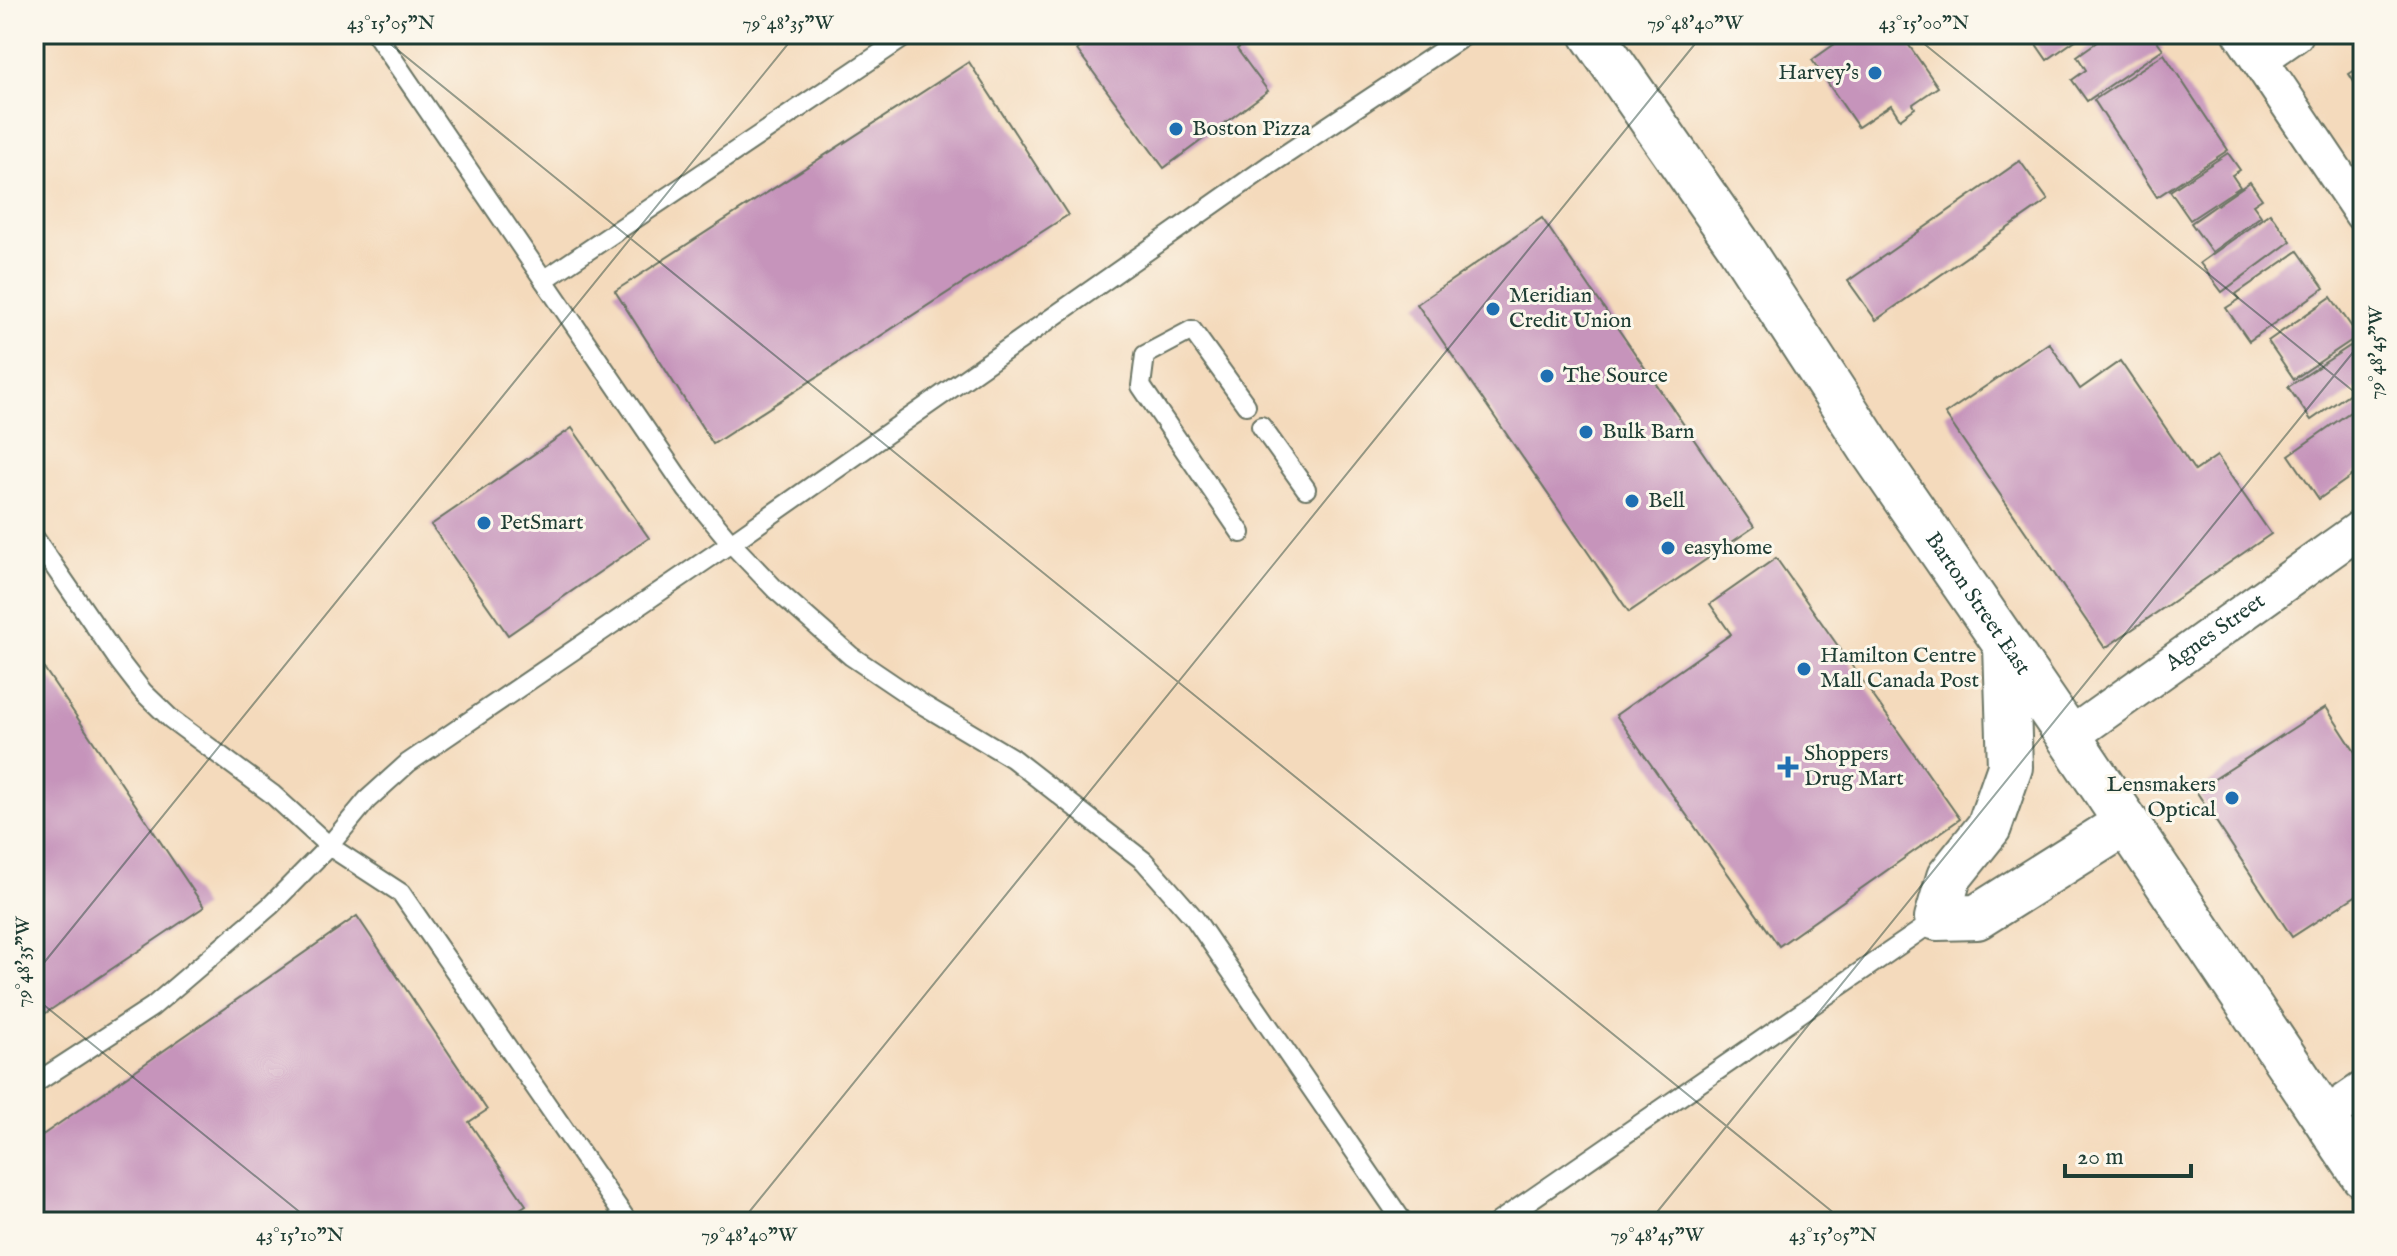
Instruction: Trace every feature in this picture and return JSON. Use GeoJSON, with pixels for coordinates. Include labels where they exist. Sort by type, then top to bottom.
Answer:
{"type":"FeatureCollection","features":[{"type":"Feature","properties":{"kind":"main road","name":"Barton Street East"},"geometry":{"type":"LineString","coordinates":[[1592,34],[1738,244],[1871,449],[2363,1175]]}},
{"type":"Feature","properties":{"kind":"main road"},"geometry":{"type":"LineString","coordinates":[[2006,646],[2010,767],[1989,827],[1949,877],[1937,918],[1977,917],[2126,823]]}},
{"type":"Feature","properties":{"kind":"street"},"geometry":{"type":"LineString","coordinates":[[2295,34],[2251,46],[2363,214]]}},
{"type":"Feature","properties":{"kind":"street","name":"Agnes Street"},"geometry":{"type":"LineString","coordinates":[[2069,737],[2363,527]]}},
{"type":"Feature","properties":{"kind":"street"},"geometry":{"type":"LineString","coordinates":[[2324,1117],[2363,1090]]}},
{"type":"Feature","properties":{"kind":"lane"},"geometry":{"type":"LineString","coordinates":[[376,34],[687,490],[731,543],[797,610],[851,656],[925,706],[1012,758],[1144,861],[1195,919],[1403,1222]]}},
{"type":"Feature","properties":{"kind":"lane"},"geometry":{"type":"LineString","coordinates":[[544,280],[909,34]]}},
{"type":"Feature","properties":{"kind":"lane"},"geometry":{"type":"LineString","coordinates":[[34,1084],[152,1007],[270,906],[329,846],[367,800],[408,763],[731,543],[1255,175],[1467,34]]}},
{"type":"Feature","properties":{"kind":"lane"},"geometry":{"type":"LineString","coordinates":[[1241,533],[1141,386],[1145,355],[1192,330],[1246,405]]}},
{"type":"Feature","properties":{"kind":"lane"},"geometry":{"type":"LineString","coordinates":[[1261,426],[1306,489]]}},
{"type":"Feature","properties":{"kind":"lane"},"geometry":{"type":"LineString","coordinates":[[34,537],[143,692],[171,719],[272,794],[329,846],[401,893],[628,1222]]}},
{"type":"Feature","properties":{"kind":"lane"},"geometry":{"type":"LineString","coordinates":[[1498,1222],[1937,918]]}},
{"type":"Feature","properties":{"kind":"building","name":"Boston Pizza"},"geometry":{"type":"Polygon","coordinates":[[[1099,34],[1257,34],[1237,49],[1268,91],[1164,168],[1077,50],[1099,34]]]}},
{"type":"Feature","properties":{"kind":"building","name":"Harvey's"},"geometry":{"type":"Polygon","coordinates":[[[1849,34],[1901,34],[1938,87],[1913,104],[1915,108],[1900,119],[1891,105],[1858,127],[1812,60],[1849,34]]]}},
{"type":"Feature","properties":{"kind":"building"},"geometry":{"type":"Polygon","coordinates":[[[2029,34],[2084,34],[2047,60],[2029,34]]]}},
{"type":"Feature","properties":{"kind":"building"},"geometry":{"type":"Polygon","coordinates":[[[2108,34],[2152,34],[2163,49],[2087,101],[2072,80],[2086,70],[2077,56],[2108,34]]]}},
{"type":"Feature","properties":{"kind":"building"},"geometry":{"type":"Polygon","coordinates":[[[2164,54],[2228,150],[2157,197],[2094,100],[2164,54]]]}},
{"type":"Feature","properties":{"kind":"building"},"geometry":{"type":"Polygon","coordinates":[[[969,62],[1068,215],[713,444],[615,291],[969,62]]]}},
{"type":"Feature","properties":{"kind":"building"},"geometry":{"type":"Polygon","coordinates":[[[2363,65],[2363,96],[2349,74],[2363,65]]]}},
{"type":"Feature","properties":{"kind":"building"},"geometry":{"type":"Polygon","coordinates":[[[2228,153],[2240,170],[2232,175],[2240,187],[2190,220],[2170,191],[2228,153]]]}},
{"type":"Feature","properties":{"kind":"building"},"geometry":{"type":"Polygon","coordinates":[[[2020,161],[2048,200],[1876,320],[1848,281],[2020,161]]]}},
{"type":"Feature","properties":{"kind":"building"},"geometry":{"type":"Polygon","coordinates":[[[2250,182],[2262,199],[2253,205],[2261,216],[2212,252],[2191,223],[2250,182]]]}},
{"type":"Feature","properties":{"kind":"building"},"geometry":{"type":"Polygon","coordinates":[[[2270,213],[2291,241],[2222,292],[2200,263],[2270,213]]]}},
{"type":"Feature","properties":{"kind":"building"},"geometry":{"type":"Polygon","coordinates":[[[1542,218],[1754,527],[1629,612],[1417,304],[1542,218]]]}},
{"type":"Feature","properties":{"kind":"building"},"geometry":{"type":"Polygon","coordinates":[[[2298,251],[2324,288],[2249,341],[2226,308],[2240,299],[2236,294],[2298,251]]]}},
{"type":"Feature","properties":{"kind":"building"},"geometry":{"type":"Polygon","coordinates":[[[2331,297],[2358,336],[2294,379],[2268,341],[2331,297]]]}},
{"type":"Feature","properties":{"kind":"building"},"geometry":{"type":"Polygon","coordinates":[[[2049,343],[2080,389],[2120,361],[2195,471],[2217,456],[2271,534],[2105,648],[1945,414],[2049,343]]]}},
{"type":"Feature","properties":{"kind":"building"},"geometry":{"type":"Polygon","coordinates":[[[2350,346],[2363,365],[2363,384],[2311,420],[2288,387],[2350,346]]]}},
{"type":"Feature","properties":{"kind":"building"},"geometry":{"type":"Polygon","coordinates":[[[2363,403],[2363,468],[2319,499],[2289,455],[2363,403]]]}},
{"type":"Feature","properties":{"kind":"building"},"geometry":{"type":"Polygon","coordinates":[[[572,428],[649,538],[508,635],[431,525],[572,428]]]}},
{"type":"Feature","properties":{"kind":"building","name":"Shoppers Drug Mart"},"geometry":{"type":"Polygon","coordinates":[[[1776,558],[1960,819],[1779,946],[1616,715],[1731,634],[1710,604],[1776,558]]]}},
{"type":"Feature","properties":{"kind":"building"},"geometry":{"type":"Polygon","coordinates":[[[34,653],[204,907],[34,1021],[34,653]]]}},
{"type":"Feature","properties":{"kind":"building"},"geometry":{"type":"Polygon","coordinates":[[[2326,707],[2357,755],[2363,751],[2363,891],[2292,937],[2196,791],[2326,707]]]}},
{"type":"Feature","properties":{"kind":"building"},"geometry":{"type":"Polygon","coordinates":[[[357,916],[487,1110],[469,1122],[526,1205],[500,1222],[34,1222],[34,1141],[357,916]]]}},
{"type":"Feature","properties":{"kind":"place","name":"Harvey's"},"geometry":{"type":"Point","coordinates":[1875,73]}},
{"type":"Feature","properties":{"kind":"place","name":"Boston Pizza"},"geometry":{"type":"Point","coordinates":[1176,129]}},
{"type":"Feature","properties":{"kind":"place","name":"Meridian Credit Union"},"geometry":{"type":"Point","coordinates":[1493,309]}},
{"type":"Feature","properties":{"kind":"place","name":"The Source"},"geometry":{"type":"Point","coordinates":[1547,376]}},
{"type":"Feature","properties":{"kind":"place","name":"Bulk Barn"},"geometry":{"type":"Point","coordinates":[1586,432]}},
{"type":"Feature","properties":{"kind":"place","name":"Bell"},"geometry":{"type":"Point","coordinates":[1632,501]}},
{"type":"Feature","properties":{"kind":"place","name":"PetSmart"},"geometry":{"type":"Point","coordinates":[484,523]}},
{"type":"Feature","properties":{"kind":"place","name":"easyhome"},"geometry":{"type":"Point","coordinates":[1668,548]}},
{"type":"Feature","properties":{"kind":"place","name":"Hamilton Centre Mall Canada Post"},"geometry":{"type":"Point","coordinates":[1804,669]}},
{"type":"Feature","properties":{"kind":"place","name":"Shoppers Drug Mart"},"geometry":{"type":"Point","coordinates":[1788,767]}},
{"type":"Feature","properties":{"kind":"place","name":"Lensmakers Optical"},"geometry":{"type":"Point","coordinates":[2232,798]}}]}
